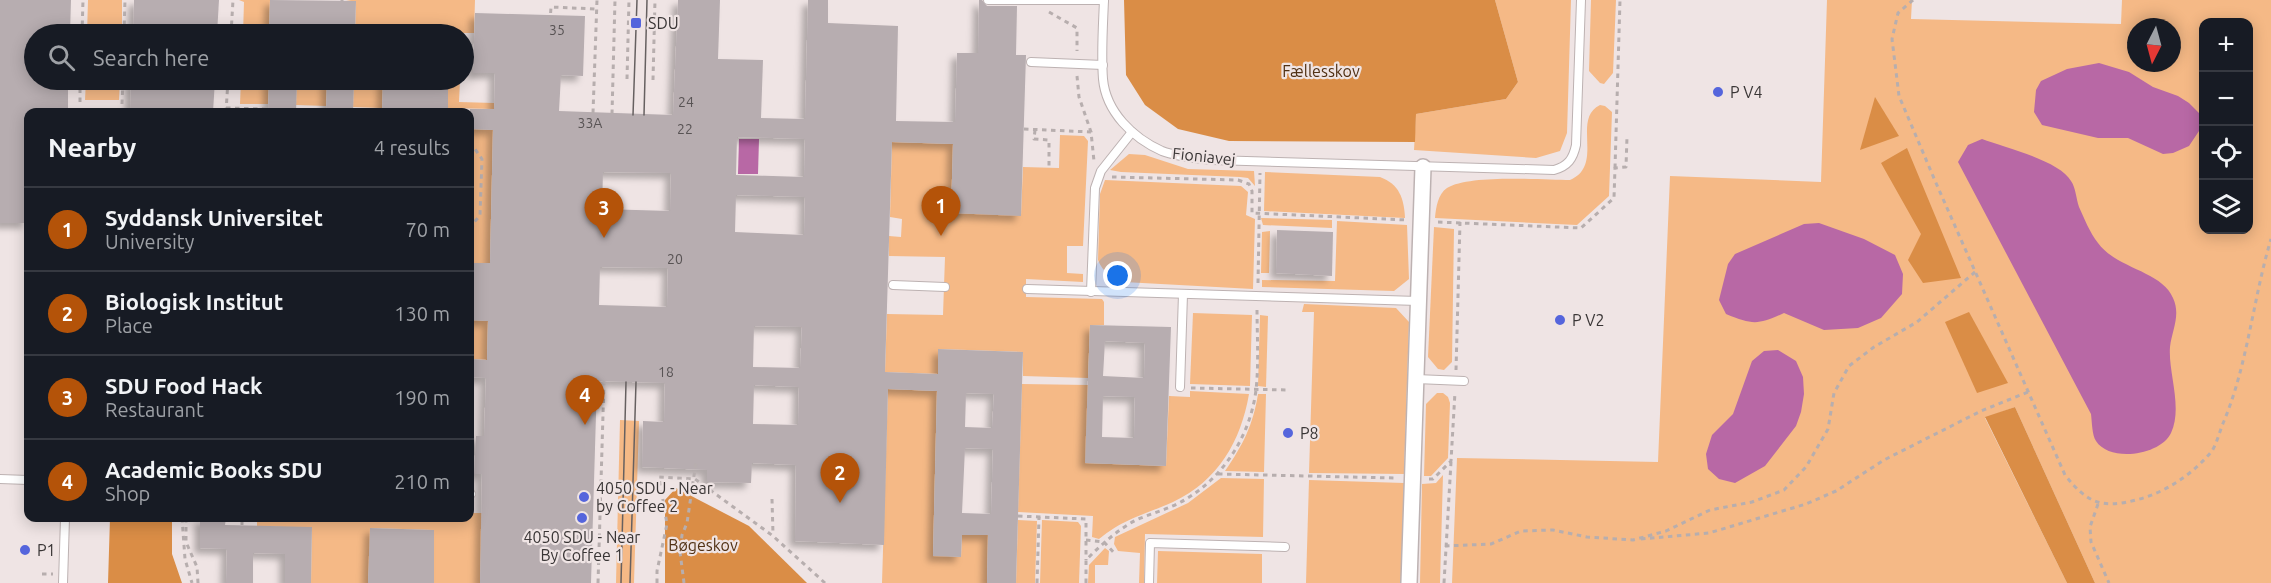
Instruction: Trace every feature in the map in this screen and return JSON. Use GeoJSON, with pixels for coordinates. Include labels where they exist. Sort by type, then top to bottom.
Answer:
{"type":"FeatureCollection","features":[{"type":"Feature","properties":{"kind":"street"},"geometry":{"type":"LineString","coordinates":[[1409,583],[1423,167]]}},
{"type":"Feature","properties":{"kind":"lane"},"geometry":{"type":"LineString","coordinates":[[988,0],[1104,0]]}},
{"type":"Feature","properties":{"kind":"lane","name":"Fioniavej"},"geometry":{"type":"LineString","coordinates":[[1104,0],[1103,80],[1112,109],[1132,132],[1163,152],[1187,158],[1554,170],[1568,165],[1576,145],[1581,0]]}},
{"type":"Feature","properties":{"kind":"lane"},"geometry":{"type":"LineString","coordinates":[[1031,63],[1103,65]]}},
{"type":"Feature","properties":{"kind":"lane"},"geometry":{"type":"LineString","coordinates":[[1091,292],[1095,188],[1101,171],[1132,132]]}},
{"type":"Feature","properties":{"kind":"lane"},"geometry":{"type":"LineString","coordinates":[[892,285],[945,287]]}},
{"type":"Feature","properties":{"kind":"lane"},"geometry":{"type":"LineString","coordinates":[[1027,289],[1418,301]]}},
{"type":"Feature","properties":{"kind":"lane"},"geometry":{"type":"LineString","coordinates":[[1180,387],[1183,294]]}},
{"type":"Feature","properties":{"kind":"lane"},"geometry":{"type":"LineString","coordinates":[[1416,380],[1460,381]]}},
{"type":"Feature","properties":{"kind":"lane"},"geometry":{"type":"LineString","coordinates":[[0,479],[24,480]]}},
{"type":"Feature","properties":{"kind":"lane"},"geometry":{"type":"LineString","coordinates":[[63,583],[65,522]]}},
{"type":"Feature","properties":{"kind":"lane"},"geometry":{"type":"LineString","coordinates":[[1149,583],[1150,543],[1285,547]]}},
{"type":"Feature","properties":{"kind":"path"},"geometry":{"type":"LineString","coordinates":[[82,24],[83,0]]}},
{"type":"Feature","properties":{"kind":"path"},"geometry":{"type":"LineString","coordinates":[[124,24],[125,0]]}},
{"type":"Feature","properties":{"kind":"path"},"geometry":{"type":"LineString","coordinates":[[232,24],[233,0]]}},
{"type":"Feature","properties":{"kind":"path"},"geometry":{"type":"LineString","coordinates":[[593,113],[597,0]]}},
{"type":"Feature","properties":{"kind":"path"},"geometry":{"type":"LineString","coordinates":[[612,114],[615,0]]}},
{"type":"Feature","properties":{"kind":"path"},"geometry":{"type":"LineString","coordinates":[[627,79],[629,0]]}},
{"type":"Feature","properties":{"kind":"path"},"geometry":{"type":"LineString","coordinates":[[653,80],[655,0]]}},
{"type":"Feature","properties":{"kind":"path"},"geometry":{"type":"LineString","coordinates":[[1024,129],[1091,132],[1093,157],[1101,171],[1111,177],[1238,180],[1249,184],[1252,191],[1252,213],[1581,228],[1614,198],[1620,0]]}},
{"type":"Feature","properties":{"kind":"path"},"geometry":{"type":"LineString","coordinates":[[1913,0],[1898,13],[1892,39],[1899,96],[2065,475],[2078,491],[2098,504],[2118,505],[2153,496],[2181,480],[2212,450],[2234,398],[2271,239]]}},
{"type":"Feature","properties":{"kind":"path"},"geometry":{"type":"LineString","coordinates":[[550,22],[551,7],[596,9]]}},
{"type":"Feature","properties":{"kind":"path"},"geometry":{"type":"LineString","coordinates":[[80,102],[81,90]]}},
{"type":"Feature","properties":{"kind":"path"},"geometry":{"type":"LineString","coordinates":[[122,104],[123,90]]}},
{"type":"Feature","properties":{"kind":"path"},"geometry":{"type":"LineString","coordinates":[[226,108],[227,90]]}},
{"type":"Feature","properties":{"kind":"path"},"geometry":{"type":"LineString","coordinates":[[1035,130],[1034,139],[1049,140],[1049,167]]}},
{"type":"Feature","properties":{"kind":"path"},"geometry":{"type":"LineString","coordinates":[[1615,168],[1626,167],[1627,137]]}},
{"type":"Feature","properties":{"kind":"path"},"geometry":{"type":"LineString","coordinates":[[474,148],[482,159],[480,216],[474,221]]}},
{"type":"Feature","properties":{"kind":"path"},"geometry":{"type":"LineString","coordinates":[[1086,560],[1104,542],[1134,521],[1178,503],[1201,489],[1218,474],[1239,443],[1250,418],[1256,390],[1258,213],[1261,161]]}},
{"type":"Feature","properties":{"kind":"path"},"geometry":{"type":"LineString","coordinates":[[1444,583],[1451,461],[1460,381],[1460,222]]}},
{"type":"Feature","properties":{"kind":"path"},"geometry":{"type":"LineString","coordinates":[[1633,540],[1666,531],[1710,510],[1752,502],[1784,490],[1806,467],[1828,429],[1834,393],[1849,366],[1874,347],[1917,322],[1975,272]]}},
{"type":"Feature","properties":{"kind":"path"},"geometry":{"type":"LineString","coordinates":[[598,583],[604,381]]}},
{"type":"Feature","properties":{"kind":"path"},"geometry":{"type":"LineString","coordinates":[[1189,388],[1289,390]]}},
{"type":"Feature","properties":{"kind":"path"},"geometry":{"type":"LineString","coordinates":[[1445,546],[1491,544],[1521,531],[1553,530],[1587,537],[1633,540],[1709,533],[1806,504],[1836,491],[1884,460],[1981,411],[2028,392]]}},
{"type":"Feature","properties":{"kind":"path"},"geometry":{"type":"LineString","coordinates":[[1218,474],[1433,479],[1451,461]]}},
{"type":"Feature","properties":{"kind":"path"},"geometry":{"type":"LineString","coordinates":[[684,583],[680,552],[695,479],[696,462]]}},
{"type":"Feature","properties":{"kind":"path"},"geometry":{"type":"LineString","coordinates":[[657,583],[657,572],[667,524],[659,477],[695,479],[773,536],[825,583]]}},
{"type":"Feature","properties":{"kind":"path"},"geometry":{"type":"LineString","coordinates":[[772,499],[771,530],[773,536]]}},
{"type":"Feature","properties":{"kind":"path"},"geometry":{"type":"LineString","coordinates":[[2098,504],[2090,527],[2091,542],[2109,583]]}},
{"type":"Feature","properties":{"kind":"path"},"geometry":{"type":"LineString","coordinates":[[1018,516],[1086,519],[1086,583]]}},
{"type":"Feature","properties":{"kind":"path"},"geometry":{"type":"LineString","coordinates":[[1037,583],[1039,517]]}},
{"type":"Feature","properties":{"kind":"path"},"geometry":{"type":"LineString","coordinates":[[184,522],[185,559],[192,583]]}},
{"type":"Feature","properties":{"kind":"path"},"geometry":{"type":"LineString","coordinates":[[184,522],[186,542],[197,567],[198,583]]}},
{"type":"Feature","properties":{"kind":"path"},"geometry":{"type":"LineString","coordinates":[[1086,540],[1104,542],[1116,555]]}},
{"type":"Feature","properties":{"kind":"shaded area"},"geometry":{"type":"Polygon","coordinates":[[[88,0],[122,0],[122,24],[87,24],[88,0]]]}},
{"type":"Feature","properties":{"kind":"shaded area"},"geometry":{"type":"Polygon","coordinates":[[[239,0],[270,0],[269,24],[243,24],[244,2],[239,0]]]}},
{"type":"Feature","properties":{"kind":"shaded area"},"geometry":{"type":"Polygon","coordinates":[[[346,0],[475,0],[474,33],[474,24],[355,24],[356,2],[346,0]]]}},
{"type":"Feature","properties":{"kind":"shaded area"},"geometry":{"type":"Polygon","coordinates":[[[1495,0],[1571,0],[1567,133],[1560,151],[1536,158],[1414,150],[1416,114],[1506,99],[1518,82],[1495,0]]]}},
{"type":"Feature","properties":{"kind":"shaded area"},"geometry":{"type":"Polygon","coordinates":[[[1591,0],[1616,0],[1613,73],[1604,84],[1600,83],[1589,71],[1591,0]]]}},
{"type":"Feature","properties":{"kind":"shaded area"},"geometry":{"type":"Polygon","coordinates":[[[1827,0],[1912,0],[1911,19],[2121,24],[2122,0],[2271,0],[2271,583],[2095,583],[2015,407],[1985,418],[2067,583],[1452,583],[1457,458],[1658,462],[1670,176],[1821,182],[1827,0]]]}},
{"type":"Feature","properties":{"kind":"shaded area"},"geometry":{"type":"Polygon","coordinates":[[[2099,63],[2129,72],[2153,87],[2178,96],[2189,103],[2199,113],[2199,131],[2189,146],[2173,153],[2163,154],[2128,138],[2098,138],[2042,125],[2034,112],[2036,90],[2041,81],[2067,69],[2099,63]]]}},
{"type":"Feature","properties":{"kind":"shaded area"},"geometry":{"type":"Polygon","coordinates":[[[86,90],[120,90],[119,100],[85,100],[86,90]]]}},
{"type":"Feature","properties":{"kind":"shaded area"},"geometry":{"type":"Polygon","coordinates":[[[241,90],[269,90],[268,104],[240,104],[241,90]]]}},
{"type":"Feature","properties":{"kind":"shaded area"},"geometry":{"type":"Polygon","coordinates":[[[297,90],[327,90],[326,106],[296,105],[297,90]]]}},
{"type":"Feature","properties":{"kind":"shaded area"},"geometry":{"type":"Polygon","coordinates":[[[354,90],[383,90],[382,108],[353,107],[354,90]]]}},
{"type":"Feature","properties":{"kind":"shaded area"},"geometry":{"type":"Polygon","coordinates":[[[448,90],[460,90],[459,102],[494,103],[494,109],[448,108],[448,90]]]}},
{"type":"Feature","properties":{"kind":"shaded area"},"geometry":{"type":"Polygon","coordinates":[[[1600,105],[1612,112],[1609,196],[1577,225],[1435,218],[1441,194],[1447,188],[1458,184],[1489,179],[1570,180],[1580,173],[1585,164],[1588,121],[1592,112],[1600,105]]]}},
{"type":"Feature","properties":{"kind":"shaded area"},"geometry":{"type":"Polygon","coordinates":[[[474,129],[493,130],[490,263],[474,263],[474,129]]]}},
{"type":"Feature","properties":{"kind":"shaded area"},"geometry":{"type":"Polygon","coordinates":[[[1060,135],[1084,136],[1088,141],[1083,246],[1067,246],[1067,273],[1083,274],[1083,282],[1026,279],[1026,297],[1102,299],[1104,325],[1090,325],[1088,378],[1023,376],[1023,352],[939,349],[938,374],[885,372],[887,314],[943,315],[945,257],[889,256],[889,236],[901,237],[902,219],[890,217],[892,142],[953,144],[951,213],[1021,215],[1023,167],[1059,168],[1060,135]]]}},
{"type":"Feature","properties":{"kind":"shaded area"},"geometry":{"type":"Polygon","coordinates":[[[739,139],[759,139],[758,174],[738,174],[739,139]]]}},
{"type":"Feature","properties":{"kind":"shaded area"},"geometry":{"type":"Polygon","coordinates":[[[1982,139],[2044,161],[2065,174],[2073,184],[2079,207],[2098,243],[2116,259],[2159,282],[2173,298],[2176,316],[2170,357],[2176,412],[2171,433],[2157,447],[2135,454],[2123,454],[2103,448],[2096,441],[2091,414],[1958,162],[1968,145],[1982,139]]]}},
{"type":"Feature","properties":{"kind":"shaded area"},"geometry":{"type":"Polygon","coordinates":[[[1129,154],[1145,155],[1188,169],[1254,171],[1255,186],[1248,178],[1240,177],[1110,170],[1129,154]]]}},
{"type":"Feature","properties":{"kind":"shaded area"},"geometry":{"type":"Polygon","coordinates":[[[1265,172],[1380,177],[1396,188],[1403,204],[1405,218],[1264,211],[1265,172]]]}},
{"type":"Feature","properties":{"kind":"shaded area"},"geometry":{"type":"Polygon","coordinates":[[[1105,180],[1241,186],[1248,192],[1246,215],[1255,219],[1253,289],[1124,282],[1108,274],[1098,260],[1100,194],[1105,180]]]}},
{"type":"Feature","properties":{"kind":"shaded area"},"geometry":{"type":"Polygon","coordinates":[[[1261,218],[1332,220],[1332,228],[1263,225],[1261,218]]]}},
{"type":"Feature","properties":{"kind":"shaded area"},"geometry":{"type":"Polygon","coordinates":[[[1337,221],[1407,225],[1409,279],[1394,291],[1262,287],[1262,280],[1335,281],[1337,221]]]}},
{"type":"Feature","properties":{"kind":"shaded area"},"geometry":{"type":"Polygon","coordinates":[[[1819,223],[1864,239],[1895,255],[1903,274],[1902,294],[1881,318],[1858,328],[1824,330],[1784,313],[1768,320],[1755,322],[1726,314],[1719,300],[1728,264],[1735,254],[1804,224],[1819,223]]]}},
{"type":"Feature","properties":{"kind":"shaded area"},"geometry":{"type":"Polygon","coordinates":[[[1434,227],[1454,229],[1452,362],[1444,370],[1438,369],[1428,357],[1434,227]]]}},
{"type":"Feature","properties":{"kind":"shaded area"},"geometry":{"type":"Polygon","coordinates":[[[1270,231],[1269,273],[1261,273],[1262,232],[1270,231]]]}},
{"type":"Feature","properties":{"kind":"shaded area"},"geometry":{"type":"Polygon","coordinates":[[[1304,304],[1396,308],[1409,322],[1404,474],[1309,473],[1314,312],[1302,312],[1304,304]]]}},
{"type":"Feature","properties":{"kind":"shaded area"},"geometry":{"type":"Polygon","coordinates":[[[1193,313],[1252,315],[1250,386],[1190,384],[1193,313]]]}},
{"type":"Feature","properties":{"kind":"shaded area"},"geometry":{"type":"Polygon","coordinates":[[[1260,315],[1268,316],[1266,387],[1258,386],[1260,315]]]}},
{"type":"Feature","properties":{"kind":"shaded area"},"geometry":{"type":"Polygon","coordinates":[[[474,320],[488,321],[487,360],[474,359],[474,320]]]}},
{"type":"Feature","properties":{"kind":"shaded area"},"geometry":{"type":"Polygon","coordinates":[[[1778,350],[1796,361],[1803,377],[1804,394],[1796,426],[1765,466],[1735,483],[1719,479],[1708,469],[1706,454],[1712,435],[1733,414],[1752,361],[1764,351],[1778,350]]]}},
{"type":"Feature","properties":{"kind":"shaded area"},"geometry":{"type":"Polygon","coordinates":[[[1022,384],[1088,385],[1086,463],[1166,466],[1169,396],[1190,397],[1190,391],[1249,394],[1240,428],[1233,443],[1225,458],[1203,483],[1173,502],[1126,521],[1099,539],[1092,537],[1093,516],[1018,512],[1022,384]]]}},
{"type":"Feature","properties":{"kind":"shaded area"},"geometry":{"type":"Polygon","coordinates":[[[888,389],[937,391],[933,555],[961,557],[962,535],[988,535],[987,583],[882,583],[888,389]]]}},
{"type":"Feature","properties":{"kind":"shaded area"},"geometry":{"type":"Polygon","coordinates":[[[1437,393],[1443,393],[1448,397],[1450,403],[1448,458],[1431,476],[1424,476],[1426,404],[1437,393]]]}},
{"type":"Feature","properties":{"kind":"shaded area"},"geometry":{"type":"Polygon","coordinates":[[[1258,394],[1266,394],[1264,472],[1225,471],[1246,434],[1258,394]]]}},
{"type":"Feature","properties":{"kind":"shaded area"},"geometry":{"type":"Polygon","coordinates":[[[620,420],[639,421],[634,583],[616,583],[620,420]]]}},
{"type":"Feature","properties":{"kind":"shaded area"},"geometry":{"type":"Polygon","coordinates":[[[1443,475],[1440,583],[1420,583],[1422,484],[1436,483],[1443,475]]]}},
{"type":"Feature","properties":{"kind":"shaded area"},"geometry":{"type":"Polygon","coordinates":[[[1221,478],[1264,479],[1263,537],[1145,534],[1144,583],[1139,583],[1140,553],[1118,551],[1114,544],[1115,537],[1188,503],[1221,478]]]}},
{"type":"Feature","properties":{"kind":"shaded area"},"geometry":{"type":"Polygon","coordinates":[[[1309,480],[1404,483],[1401,583],[1306,583],[1309,480]]]}},
{"type":"Feature","properties":{"kind":"shaded area"},"geometry":{"type":"Polygon","coordinates":[[[474,513],[482,513],[480,583],[434,583],[434,530],[371,528],[368,583],[311,583],[312,528],[257,526],[257,522],[474,522],[474,513]]]}},
{"type":"Feature","properties":{"kind":"shaded area"},"geometry":{"type":"Polygon","coordinates":[[[1018,520],[1037,521],[1035,583],[1016,583],[1018,520]]]}},
{"type":"Feature","properties":{"kind":"shaded area"},"geometry":{"type":"Polygon","coordinates":[[[1042,520],[1078,522],[1081,526],[1079,583],[1040,583],[1042,520]]]}},
{"type":"Feature","properties":{"kind":"shaded area"},"geometry":{"type":"Polygon","coordinates":[[[1105,548],[1109,551],[1108,565],[1095,565],[1095,583],[1088,583],[1089,565],[1105,548]]]}},
{"type":"Feature","properties":{"kind":"shaded area"},"geometry":{"type":"Polygon","coordinates":[[[1158,551],[1262,554],[1262,583],[1157,583],[1158,551]]]}},
{"type":"Feature","properties":{"kind":"green space","name":"Fællesskov"},"geometry":{"type":"Polygon","coordinates":[[[1124,0],[1495,0],[1518,82],[1506,99],[1416,114],[1415,142],[1229,141],[1178,129],[1145,105],[1126,75],[1124,0]]]}},
{"type":"Feature","properties":{"kind":"green space"},"geometry":{"type":"Polygon","coordinates":[[[1875,97],[1899,136],[1860,150],[1875,97]]]}},
{"type":"Feature","properties":{"kind":"green space"},"geometry":{"type":"Polygon","coordinates":[[[1907,148],[1961,278],[1923,283],[1908,260],[1921,234],[1881,163],[1907,148]]]}},
{"type":"Feature","properties":{"kind":"green space"},"geometry":{"type":"Polygon","coordinates":[[[1969,312],[2008,383],[1977,393],[1945,322],[1969,312]]]}},
{"type":"Feature","properties":{"kind":"green space"},"geometry":{"type":"Polygon","coordinates":[[[2015,407],[2095,583],[2067,583],[1985,417],[2015,407]]]}},
{"type":"Feature","properties":{"kind":"green space","name":"Bøgeskov"},"geometry":{"type":"Polygon","coordinates":[[[676,488],[749,526],[807,583],[665,583],[665,500],[676,488]]]}},
{"type":"Feature","properties":{"kind":"green space"},"geometry":{"type":"Polygon","coordinates":[[[110,522],[172,522],[172,554],[182,583],[108,583],[110,522]]]}},
{"type":"Feature","properties":{"kind":"building"},"geometry":{"type":"Polygon","coordinates":[[[0,0],[71,0],[70,24],[24,24],[24,90],[68,90],[68,108],[24,108],[24,223],[0,223],[0,0]]]}},
{"type":"Feature","properties":{"kind":"building"},"geometry":{"type":"Polygon","coordinates":[[[134,0],[219,0],[218,24],[133,24],[134,0]]]}},
{"type":"Feature","properties":{"kind":"building"},"geometry":{"type":"Polygon","coordinates":[[[270,0],[356,1],[355,24],[269,24],[270,0]]]}},
{"type":"Feature","properties":{"kind":"building"},"geometry":{"type":"Polygon","coordinates":[[[678,0],[720,0],[718,59],[763,60],[761,118],[805,119],[808,0],[828,0],[828,23],[898,26],[896,121],[955,122],[957,53],[978,53],[979,0],[987,6],[1017,6],[1016,55],[1026,55],[1021,216],[951,213],[953,144],[892,142],[885,372],[938,374],[938,349],[1023,352],[1016,583],[987,583],[988,535],[962,535],[961,557],[933,556],[937,391],[888,389],[884,545],[795,541],[796,465],[752,463],[751,483],[707,482],[707,470],[642,467],[643,421],[664,422],[665,383],[597,381],[591,583],[480,583],[482,474],[474,474],[476,436],[484,436],[486,378],[474,377],[474,359],[487,360],[488,321],[474,320],[474,263],[490,263],[493,130],[474,129],[474,109],[494,109],[495,73],[474,73],[475,13],[585,16],[583,76],[561,75],[559,111],[673,115],[678,0]],[[737,137],[736,175],[804,177],[805,139],[737,137]],[[603,172],[602,209],[670,211],[671,173],[603,172]],[[736,195],[735,232],[804,235],[805,197],[736,195]],[[600,267],[599,305],[667,307],[668,268],[600,267]],[[754,326],[753,367],[800,368],[802,327],[754,326]],[[754,385],[753,424],[798,425],[799,387],[754,385]],[[966,393],[965,427],[992,428],[994,394],[966,393]],[[965,448],[962,513],[991,514],[993,449],[965,448]]]}},
{"type":"Feature","properties":{"kind":"building"},"geometry":{"type":"Polygon","coordinates":[[[131,90],[214,90],[213,108],[130,108],[131,90]]]}},
{"type":"Feature","properties":{"kind":"building"},"geometry":{"type":"Polygon","coordinates":[[[269,90],[297,90],[296,108],[268,108],[269,90]]]}},
{"type":"Feature","properties":{"kind":"building"},"geometry":{"type":"Polygon","coordinates":[[[327,90],[354,90],[353,108],[326,108],[327,90]]]}},
{"type":"Feature","properties":{"kind":"building"},"geometry":{"type":"Polygon","coordinates":[[[383,90],[448,90],[448,108],[382,108],[383,90]]]}},
{"type":"Feature","properties":{"kind":"building"},"geometry":{"type":"Polygon","coordinates":[[[1277,230],[1333,232],[1332,276],[1276,273],[1277,230]]]}},
{"type":"Feature","properties":{"kind":"building"},"geometry":{"type":"Polygon","coordinates":[[[1090,325],[1171,327],[1166,466],[1085,463],[1090,325]],[[1105,341],[1103,376],[1144,378],[1145,343],[1105,341]],[[1103,396],[1102,437],[1134,438],[1135,397],[1103,396]]]}},
{"type":"Feature","properties":{"kind":"building"},"geometry":{"type":"Polygon","coordinates":[[[200,522],[225,522],[225,525],[312,527],[311,583],[285,583],[285,554],[253,553],[253,583],[226,583],[227,549],[200,548],[200,522]]]}},
{"type":"Feature","properties":{"kind":"building"},"geometry":{"type":"Polygon","coordinates":[[[370,528],[434,530],[434,583],[368,583],[370,528]]]}},
{"type":"Feature","properties":{"kind":"tram line"},"geometry":{"type":"LineString","coordinates":[[633,115],[637,0]]}},
{"type":"Feature","properties":{"kind":"tram line"},"geometry":{"type":"LineString","coordinates":[[644,115],[647,0]]}},
{"type":"Feature","properties":{"kind":"tram line"},"geometry":{"type":"LineString","coordinates":[[621,583],[626,382]]}},
{"type":"Feature","properties":{"kind":"tram line"},"geometry":{"type":"LineString","coordinates":[[630,583],[636,382]]}},
{"type":"Feature","properties":{"kind":"place","name":"SDU"},"geometry":{"type":"Point","coordinates":[636,23]}},
{"type":"Feature","properties":{"kind":"place","name":"P V4"},"geometry":{"type":"Point","coordinates":[1718,92]}},
{"type":"Feature","properties":{"kind":"place","name":"Syddansk Universitet"},"geometry":{"type":"Point","coordinates":[941,236]}},
{"type":"Feature","properties":{"kind":"place","name":"SDU Food Hack"},"geometry":{"type":"Point","coordinates":[604,238]}},
{"type":"Feature","properties":{"kind":"place","name":"P V2"},"geometry":{"type":"Point","coordinates":[1560,320]}},
{"type":"Feature","properties":{"kind":"place","name":"Academic Books SDU"},"geometry":{"type":"Point","coordinates":[585,425]}},
{"type":"Feature","properties":{"kind":"place","name":"P8"},"geometry":{"type":"Point","coordinates":[1288,433]}},
{"type":"Feature","properties":{"kind":"place","name":"4050 SDU - Near by Coffee 2"},"geometry":{"type":"Point","coordinates":[584,497]}},
{"type":"Feature","properties":{"kind":"place","name":"Biologisk Institut"},"geometry":{"type":"Point","coordinates":[840,503]}},
{"type":"Feature","properties":{"kind":"place","name":"4050 SDU - Near By Coffee 1"},"geometry":{"type":"Point","coordinates":[582,518]}},
{"type":"Feature","properties":{"kind":"place","name":"P1"},"geometry":{"type":"Point","coordinates":[25,550]}}]}
